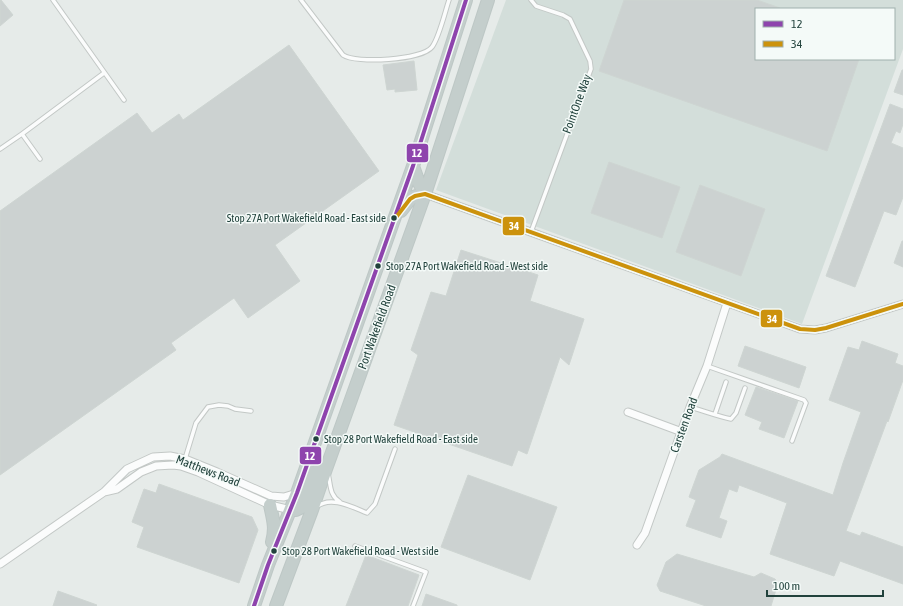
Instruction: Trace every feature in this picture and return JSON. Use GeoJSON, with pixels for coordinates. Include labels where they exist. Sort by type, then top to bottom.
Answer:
{"type":"FeatureCollection","features":[{"type":"Feature","properties":{"kind":"highway","name":"Port Wakefield Road"},"geometry":{"type":"LineString","coordinates":[[254,606],[268,565],[291,510],[413,166],[466,0]]}},
{"type":"Feature","properties":{"kind":"highway","name":"Port Wakefield Road"},"geometry":{"type":"LineString","coordinates":[[276,606],[332,455],[425,194],[488,0]]}},
{"type":"Feature","properties":{"kind":"highway"},"geometry":{"type":"LineString","coordinates":[[394,220],[410,199],[415,196],[425,194],[413,166]]}},
{"type":"Feature","properties":{"kind":"highway"},"geometry":{"type":"LineString","coordinates":[[291,510],[296,510],[302,507],[321,464],[332,455]]}},
{"type":"Feature","properties":{"kind":"highway"},"geometry":{"type":"LineString","coordinates":[[268,565],[275,531],[270,505]]}},
{"type":"Feature","properties":{"kind":"street"},"geometry":{"type":"LineString","coordinates":[[425,194],[800,330],[826,328],[903,304]]}},
{"type":"Feature","properties":{"kind":"street","name":"Carsten Road"},"geometry":{"type":"LineString","coordinates":[[636,545],[645,534],[690,407],[707,366],[727,303]]}},
{"type":"Feature","properties":{"kind":"street"},"geometry":{"type":"LineString","coordinates":[[628,412],[682,432]]}},
{"type":"Feature","properties":{"kind":"street","name":"Matthews Road"},"geometry":{"type":"LineString","coordinates":[[0,564],[104,492],[127,469],[153,457],[170,456],[185,459],[271,496],[284,497],[297,493]]}},
{"type":"Feature","properties":{"kind":"street","name":"Matthews Road"},"geometry":{"type":"LineString","coordinates":[[104,492],[117,489],[141,472],[156,466],[181,466],[198,472],[270,505],[291,510]]}},
{"type":"Feature","properties":{"kind":"lane"},"geometry":{"type":"LineString","coordinates":[[53,0],[124,100]]}},
{"type":"Feature","properties":{"kind":"lane"},"geometry":{"type":"LineString","coordinates":[[301,0],[343,55],[350,59],[384,60],[415,55],[430,50],[434,46],[449,0]]}},
{"type":"Feature","properties":{"kind":"lane","name":"PointOne Way"},"geometry":{"type":"LineString","coordinates":[[531,0],[536,6],[563,15],[570,19],[590,61],[590,68],[531,232]]}},
{"type":"Feature","properties":{"kind":"lane"},"geometry":{"type":"LineString","coordinates":[[0,149],[104,73]]}},
{"type":"Feature","properties":{"kind":"lane"},"geometry":{"type":"LineString","coordinates":[[22,134],[40,159]]}},
{"type":"Feature","properties":{"kind":"lane"},"geometry":{"type":"LineString","coordinates":[[707,366],[804,400],[806,403],[792,441]]}},
{"type":"Feature","properties":{"kind":"lane"},"geometry":{"type":"LineString","coordinates":[[715,414],[726,382]]}},
{"type":"Feature","properties":{"kind":"lane"},"geometry":{"type":"LineString","coordinates":[[690,407],[731,419],[736,413],[745,388]]}},
{"type":"Feature","properties":{"kind":"lane"},"geometry":{"type":"LineString","coordinates":[[181,466],[185,459],[196,422],[208,407],[219,404],[234,409],[251,411]]}},
{"type":"Feature","properties":{"kind":"lane"},"geometry":{"type":"LineString","coordinates":[[312,510],[322,503],[331,502],[341,503],[367,513],[375,504],[395,449]]}},
{"type":"Feature","properties":{"kind":"lane"},"geometry":{"type":"LineString","coordinates":[[326,469],[331,491],[336,499],[341,503]]}},
{"type":"Feature","properties":{"kind":"lane"},"geometry":{"type":"LineString","coordinates":[[355,546],[426,572],[413,606]]}},
{"type":"Feature","properties":{"kind":"shaded area"},"geometry":{"type":"Polygon","coordinates":[[[506,0],[903,0],[903,49],[802,324],[436,190],[506,0]]]}},
{"type":"Feature","properties":{"kind":"building"},"geometry":{"type":"Polygon","coordinates":[[[0,0],[13,15],[0,26],[0,0]]]}},
{"type":"Feature","properties":{"kind":"building"},"geometry":{"type":"Polygon","coordinates":[[[624,0],[757,0],[780,8],[755,8],[755,60],[859,60],[827,151],[599,71],[624,0]]]}},
{"type":"Feature","properties":{"kind":"building"},"geometry":{"type":"Polygon","coordinates":[[[289,45],[379,171],[275,245],[300,281],[248,318],[234,298],[171,343],[176,350],[0,475],[0,211],[137,113],[152,133],[179,114],[183,120],[289,45]]]}},
{"type":"Feature","properties":{"kind":"building"},"geometry":{"type":"Polygon","coordinates":[[[414,61],[417,90],[395,92],[395,89],[387,90],[383,65],[414,61]]]}},
{"type":"Feature","properties":{"kind":"building"},"geometry":{"type":"Polygon","coordinates":[[[903,70],[903,95],[894,92],[903,70]]]}},
{"type":"Feature","properties":{"kind":"building"},"geometry":{"type":"Polygon","coordinates":[[[890,104],[903,109],[903,124],[900,133],[896,131],[891,143],[903,148],[903,197],[896,215],[884,211],[855,287],[826,276],[890,104]]]}},
{"type":"Feature","properties":{"kind":"building"},"geometry":{"type":"Polygon","coordinates":[[[609,162],[680,187],[662,238],[591,213],[609,162]]]}},
{"type":"Feature","properties":{"kind":"building"},"geometry":{"type":"Polygon","coordinates":[[[700,185],[765,209],[741,276],[676,252],[700,185]]]}},
{"type":"Feature","properties":{"kind":"building"},"geometry":{"type":"Polygon","coordinates":[[[903,241],[903,267],[894,263],[903,241]]]}},
{"type":"Feature","properties":{"kind":"building"},"geometry":{"type":"Polygon","coordinates":[[[461,250],[538,275],[530,301],[584,319],[569,365],[560,357],[527,454],[518,450],[512,466],[394,425],[418,355],[411,350],[431,292],[446,296],[461,250]]]}},
{"type":"Feature","properties":{"kind":"building"},"geometry":{"type":"Polygon","coordinates":[[[862,341],[898,354],[895,363],[903,366],[903,380],[846,531],[860,536],[862,532],[903,547],[903,584],[840,561],[834,576],[770,554],[787,503],[739,485],[737,492],[729,489],[719,518],[727,521],[721,538],[686,526],[696,500],[689,497],[699,470],[720,457],[722,454],[833,495],[861,412],[829,400],[848,347],[859,350],[862,341]]]}},
{"type":"Feature","properties":{"kind":"building"},"geometry":{"type":"Polygon","coordinates":[[[745,346],[806,367],[799,388],[738,366],[745,346]]]}},
{"type":"Feature","properties":{"kind":"building"},"geometry":{"type":"Polygon","coordinates":[[[756,387],[798,401],[784,438],[759,429],[762,422],[745,415],[756,387]]]}},
{"type":"Feature","properties":{"kind":"building"},"geometry":{"type":"Polygon","coordinates":[[[468,475],[557,507],[530,580],[441,547],[468,475]]]}},
{"type":"Feature","properties":{"kind":"building"},"geometry":{"type":"Polygon","coordinates":[[[159,484],[252,517],[258,530],[239,583],[137,547],[144,527],[132,522],[144,489],[156,493],[159,484]]]}},
{"type":"Feature","properties":{"kind":"building"},"geometry":{"type":"Polygon","coordinates":[[[677,554],[754,577],[761,573],[775,579],[778,583],[771,606],[706,606],[660,591],[657,585],[666,562],[677,554]]]}},
{"type":"Feature","properties":{"kind":"building"},"geometry":{"type":"Polygon","coordinates":[[[366,555],[419,575],[408,606],[346,606],[366,555]]]}},
{"type":"Feature","properties":{"kind":"building"},"geometry":{"type":"Polygon","coordinates":[[[58,591],[97,605],[53,606],[58,591]]]}},
{"type":"Feature","properties":{"kind":"building"},"geometry":{"type":"Polygon","coordinates":[[[426,594],[457,605],[457,606],[422,606],[426,594]]]}},
{"type":"Feature","properties":{"kind":"transit line","name":"12"},"geometry":{"type":"LineString","coordinates":[[254,606],[268,565],[297,493],[413,166],[466,0]]}},
{"type":"Feature","properties":{"kind":"transit line","name":"34"},"geometry":{"type":"LineString","coordinates":[[394,220],[410,199],[415,196],[425,194],[800,329],[815,330],[826,328],[903,304]]}},
{"type":"Feature","properties":{"kind":"place","name":"Stop 27A Port Wakefield Road - East side"},"geometry":{"type":"Point","coordinates":[394,218]}},
{"type":"Feature","properties":{"kind":"place","name":"Stop 27A Port Wakefield Road - West side"},"geometry":{"type":"Point","coordinates":[378,266]}},
{"type":"Feature","properties":{"kind":"place","name":"Stop 28 Port Wakefield Road - East side"},"geometry":{"type":"Point","coordinates":[316,439]}},
{"type":"Feature","properties":{"kind":"place","name":"Stop 28 Port Wakefield Road - West side"},"geometry":{"type":"Point","coordinates":[274,551]}}]}
